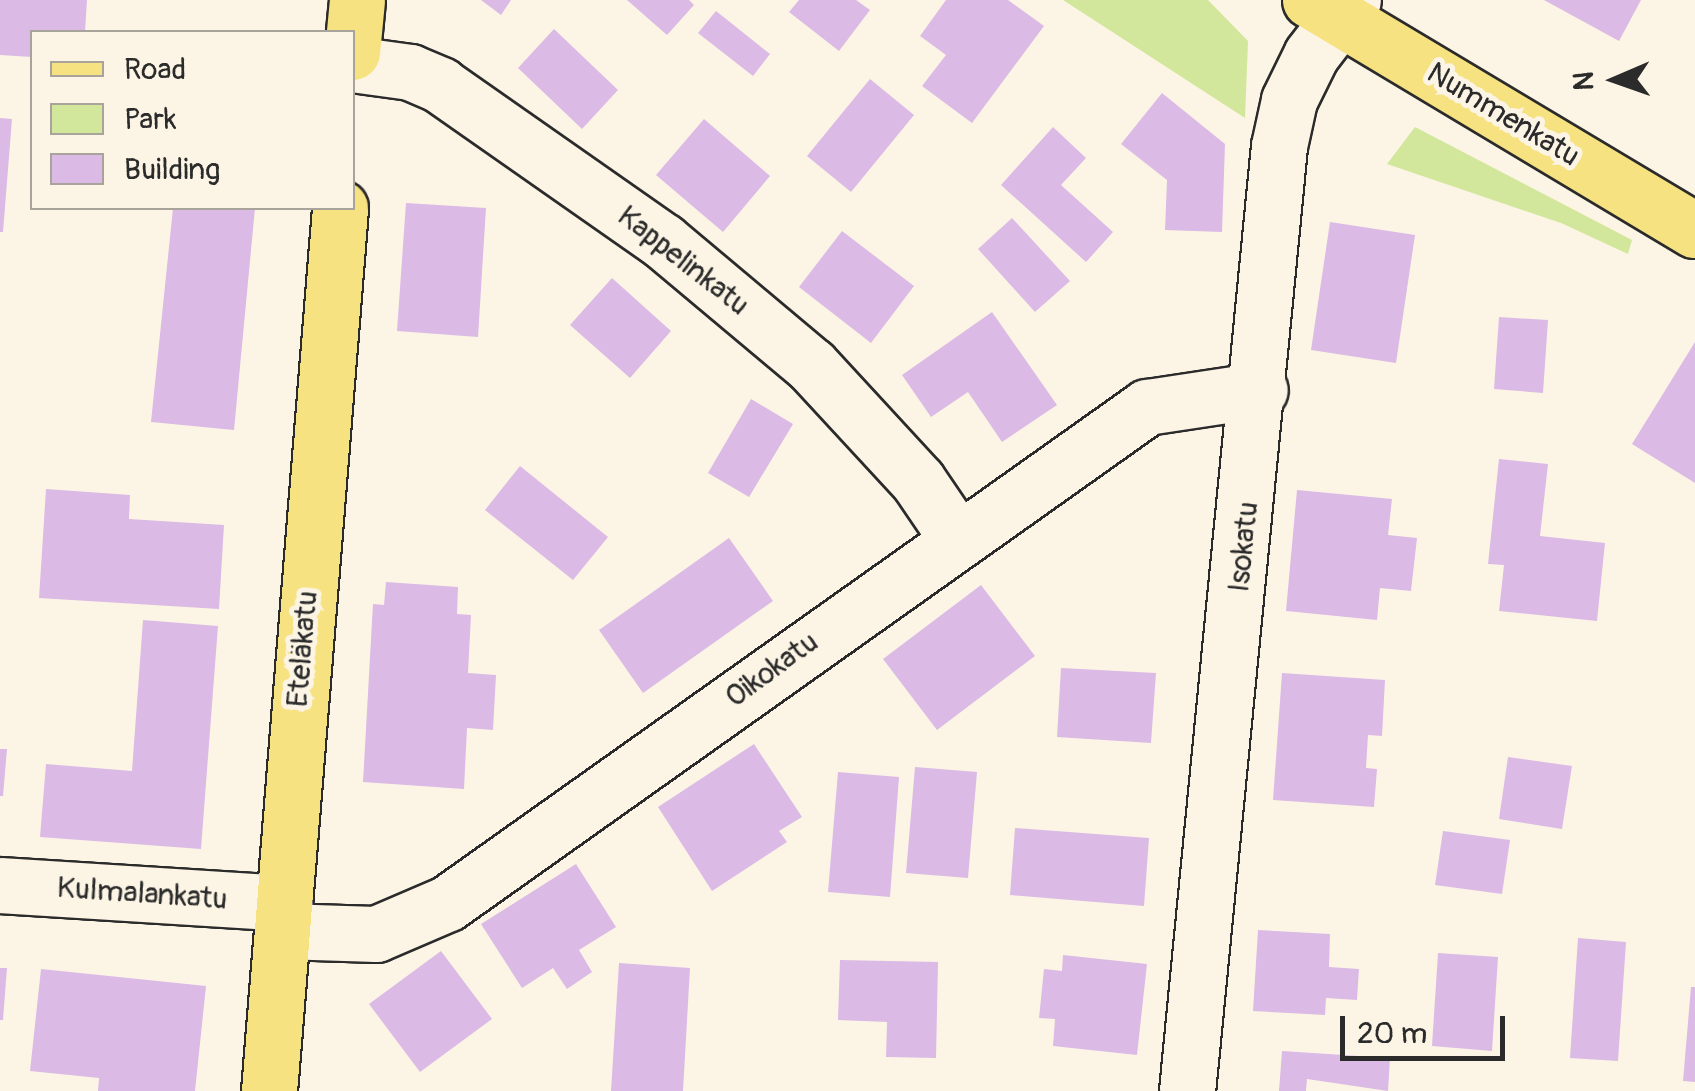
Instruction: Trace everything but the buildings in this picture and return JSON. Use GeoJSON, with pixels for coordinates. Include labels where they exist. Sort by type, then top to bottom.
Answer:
{"type":"FeatureCollection","features":[{"type":"Feature","properties":{"kind":"main road"},"geometry":{"type":"LineString","coordinates":[[354,30],[356,0]]}},
{"type":"Feature","properties":{"kind":"main road","name":"Nummenkatu"},"geometry":{"type":"LineString","coordinates":[[1334,6],[1695,230]]}},
{"type":"Feature","properties":{"kind":"main road","name":"Eteläkatu"},"geometry":{"type":"LineString","coordinates":[[269,1091],[340,210]]}},
{"type":"Feature","properties":{"kind":"street","name":"Isokatu"},"geometry":{"type":"LineString","coordinates":[[1187,1091],[1260,390],[1282,130],[1334,6]]}},
{"type":"Feature","properties":{"kind":"street","name":"Kappelinkatu"},"geometry":{"type":"LineString","coordinates":[[355,64],[410,72],[440,85],[663,241],[810,365],[918,481],[956,537]]}},
{"type":"Feature","properties":{"kind":"street","name":"Oikokatu"},"geometry":{"type":"LineString","coordinates":[[283,917],[376,934],[448,903],[956,537],[1147,407],[1260,390]]}},
{"type":"Feature","properties":{"kind":"street","name":"Kulmalankatu"},"geometry":{"type":"LineString","coordinates":[[0,885],[283,917]]}},
{"type":"Feature","properties":{"kind":"green space"},"geometry":{"type":"Polygon","coordinates":[[[1063,0],[1208,0],[1248,41],[1245,118],[1063,0]]]}},
{"type":"Feature","properties":{"kind":"green space"},"geometry":{"type":"Polygon","coordinates":[[[1415,127],[1632,240],[1628,254],[1561,223],[1387,164],[1415,127]]]}}]}
